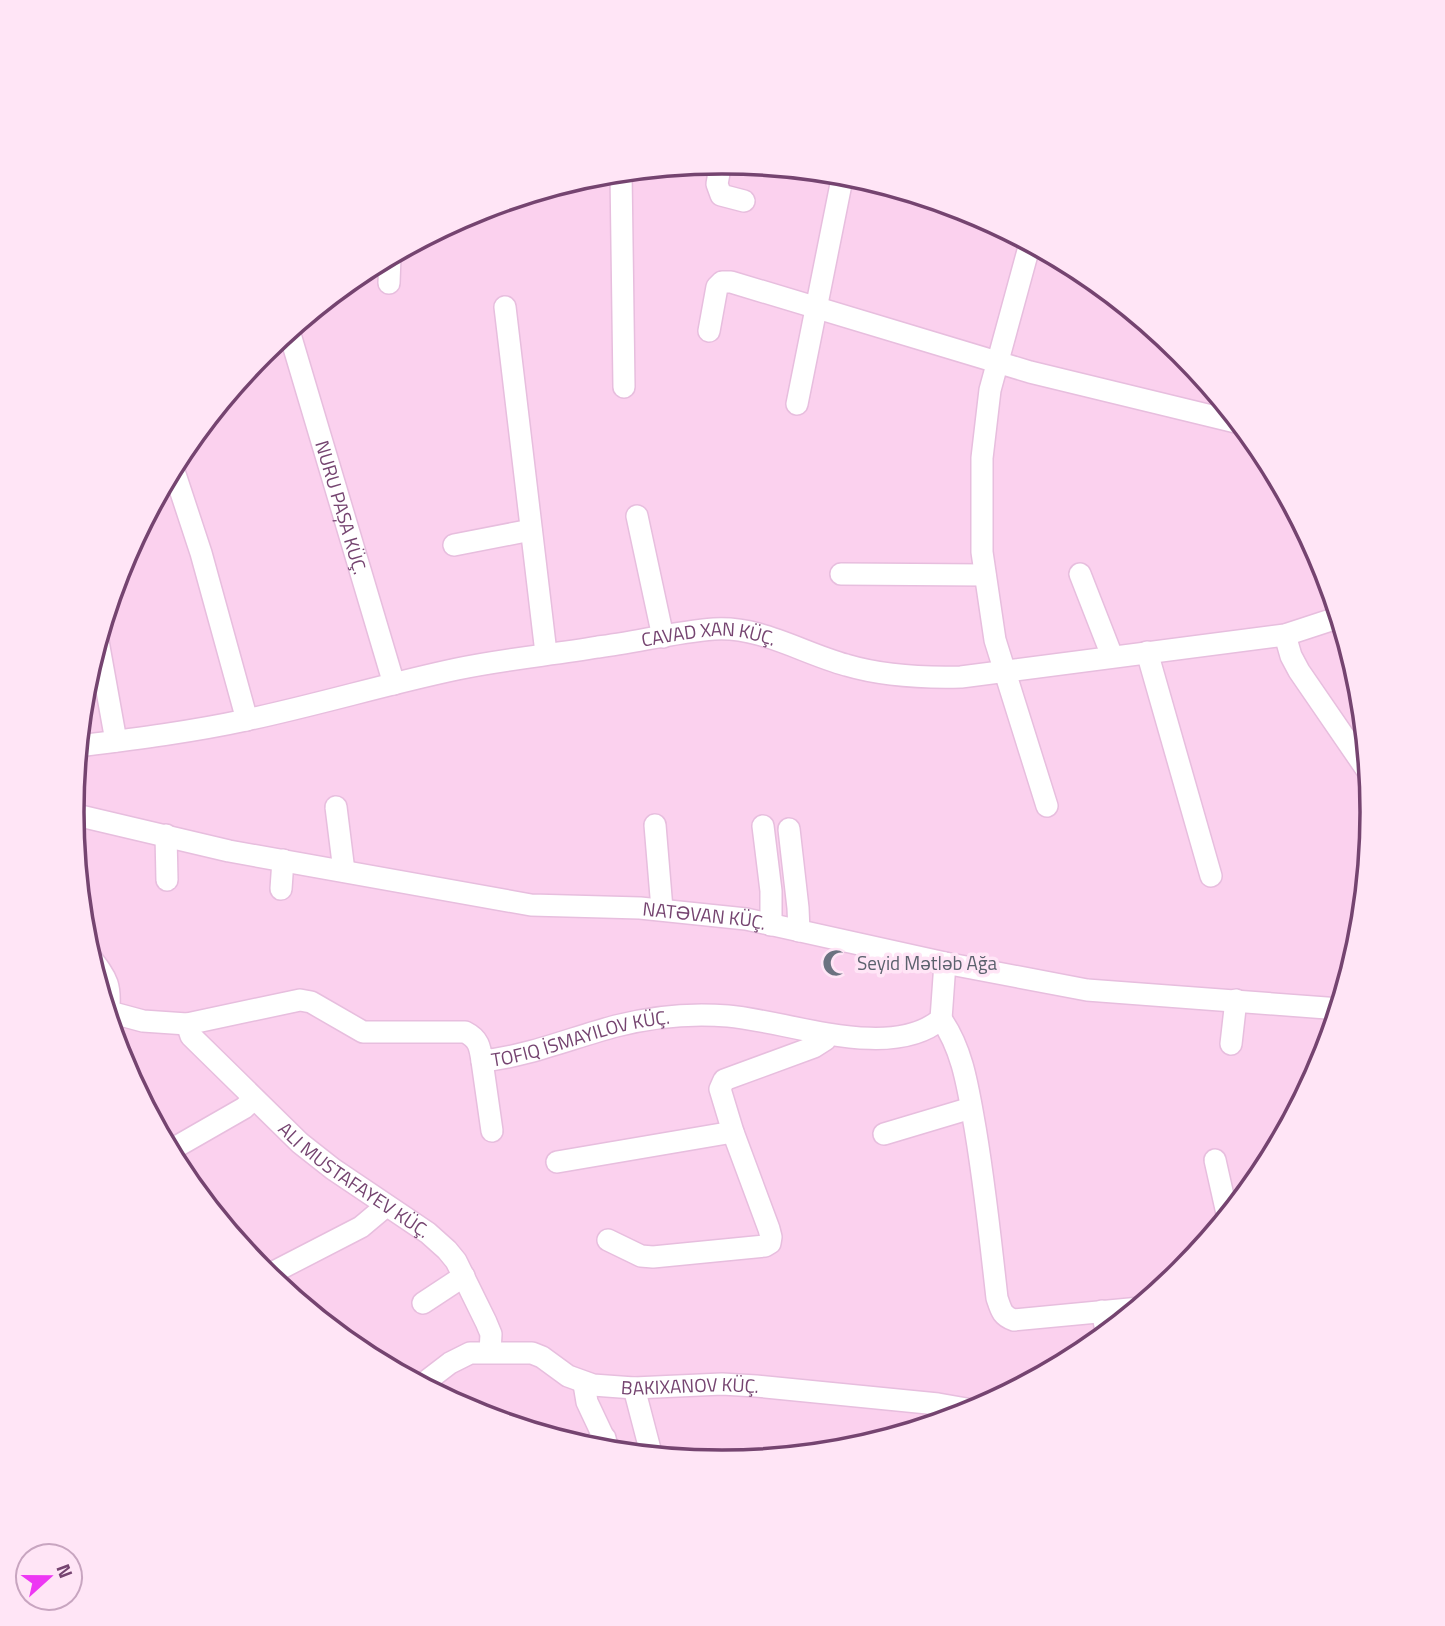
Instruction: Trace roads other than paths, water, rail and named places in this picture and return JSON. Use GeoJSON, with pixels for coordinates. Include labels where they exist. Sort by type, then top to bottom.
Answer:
{"type":"FeatureCollection","features":[{"type":"Feature","properties":{"kind":"street"},"geometry":{"type":"LineString","coordinates":[[719,174],[717,184],[722,195],[744,201]]}},
{"type":"Feature","properties":{"kind":"street"},"geometry":{"type":"LineString","coordinates":[[621,183],[624,387]]}},
{"type":"Feature","properties":{"kind":"street"},"geometry":{"type":"LineString","coordinates":[[797,404],[841,186]]}},
{"type":"Feature","properties":{"kind":"street"},"geometry":{"type":"LineString","coordinates":[[1028,252],[990,390],[982,458],[982,552],[995,640],[1046,806]]}},
{"type":"Feature","properties":{"kind":"street"},"geometry":{"type":"LineString","coordinates":[[389,283],[390,268]]}},
{"type":"Feature","properties":{"kind":"street"},"geometry":{"type":"LineString","coordinates":[[709,331],[717,287],[722,282],[731,282],[1030,372],[1225,419]]}},
{"type":"Feature","properties":{"kind":"street"},"geometry":{"type":"LineString","coordinates":[[505,307],[546,653]]}},
{"type":"Feature","properties":{"kind":"street","name":"NURU PAŞA KÜÇ."},"geometry":{"type":"LineString","coordinates":[[292,342],[394,684]]}},
{"type":"Feature","properties":{"kind":"street"},"geometry":{"type":"LineString","coordinates":[[178,482],[201,553],[247,720]]}},
{"type":"Feature","properties":{"kind":"street"},"geometry":{"type":"LineString","coordinates":[[637,516],[663,637]]}},
{"type":"Feature","properties":{"kind":"street"},"geometry":{"type":"LineString","coordinates":[[454,545],[531,530]]}},
{"type":"Feature","properties":{"kind":"street"},"geometry":{"type":"LineString","coordinates":[[1080,574],[1112,656]]}},
{"type":"Feature","properties":{"kind":"street"},"geometry":{"type":"LineString","coordinates":[[841,575],[985,575]]}},
{"type":"Feature","properties":{"kind":"street","name":"CAVAD XAN KÜÇ."},"geometry":{"type":"LineString","coordinates":[[88,745],[247,720],[460,668],[716,629],[770,637],[846,665],[909,676],[961,677],[1285,635],[1331,621]]}},
{"type":"Feature","properties":{"kind":"street"},"geometry":{"type":"LineString","coordinates":[[1285,635],[1299,671],[1359,758]]}},
{"type":"Feature","properties":{"kind":"street"},"geometry":{"type":"LineString","coordinates":[[1147,652],[1211,876]]}},
{"type":"Feature","properties":{"kind":"street"},"geometry":{"type":"LineString","coordinates":[[102,664],[116,741]]}},
{"type":"Feature","properties":{"kind":"street"},"geometry":{"type":"LineString","coordinates":[[335,807],[344,872]]}},
{"type":"Feature","properties":{"kind":"street","name":"NATƏVAN KÜÇ."},"geometry":{"type":"LineString","coordinates":[[84,817],[229,851],[531,905],[662,909],[746,919],[945,963],[1103,992],[1330,1008]]}},
{"type":"Feature","properties":{"kind":"street"},"geometry":{"type":"LineString","coordinates":[[655,825],[662,909]]}},
{"type":"Feature","properties":{"kind":"street"},"geometry":{"type":"LineString","coordinates":[[763,826],[771,891],[771,925]]}},
{"type":"Feature","properties":{"kind":"street"},"geometry":{"type":"LineString","coordinates":[[789,829],[799,908],[799,931]]}},
{"type":"Feature","properties":{"kind":"street"},"geometry":{"type":"LineString","coordinates":[[166,835],[167,880]]}},
{"type":"Feature","properties":{"kind":"street"},"geometry":{"type":"LineString","coordinates":[[281,889],[283,860]]}},
{"type":"Feature","properties":{"kind":"street"},"geometry":{"type":"LineString","coordinates":[[945,963],[941,1018],[955,1042],[971,1108],[982,1162],[997,1298],[1001,1312],[1014,1320],[1124,1309]]}},
{"type":"Feature","properties":{"kind":"street"},"geometry":{"type":"LineString","coordinates":[[117,1016],[143,1021],[187,1024],[300,1000],[310,1002],[363,1032],[466,1032],[475,1037],[479,1044],[492,1131]]}},
{"type":"Feature","properties":{"kind":"street"},"geometry":{"type":"LineString","coordinates":[[1231,1044],[1236,1000]]}},
{"type":"Feature","properties":{"kind":"street"},"geometry":{"type":"LineString","coordinates":[[482,1061],[536,1052],[638,1021],[683,1017],[753,1018],[827,1035],[867,1037],[909,1034],[932,1027],[941,1018]]}},
{"type":"Feature","properties":{"kind":"street"},"geometry":{"type":"LineString","coordinates":[[187,1024],[191,1036],[300,1143],[428,1233],[447,1250],[464,1276],[491,1334],[490,1352]]}},
{"type":"Feature","properties":{"kind":"street"},"geometry":{"type":"LineString","coordinates":[[608,1240],[641,1256],[653,1257],[765,1246],[769,1243],[769,1229],[720,1089],[724,1080],[814,1047],[825,1040],[827,1035]]}},
{"type":"Feature","properties":{"kind":"street"},"geometry":{"type":"LineString","coordinates":[[178,1146],[244,1108],[254,1099]]}},
{"type":"Feature","properties":{"kind":"street"},"geometry":{"type":"LineString","coordinates":[[884,1134],[971,1108]]}},
{"type":"Feature","properties":{"kind":"street"},"geometry":{"type":"LineString","coordinates":[[557,1162],[733,1132]]}},
{"type":"Feature","properties":{"kind":"street"},"geometry":{"type":"LineString","coordinates":[[1215,1160],[1225,1206]]}},
{"type":"Feature","properties":{"kind":"street"},"geometry":{"type":"LineString","coordinates":[[277,1270],[361,1227],[386,1206]]}},
{"type":"Feature","properties":{"kind":"street"},"geometry":{"type":"LineString","coordinates":[[423,1303],[464,1276]]}},
{"type":"Feature","properties":{"kind":"street"},"geometry":{"type":"LineString","coordinates":[[1102,1311],[1105,1324]]}},
{"type":"Feature","properties":{"kind":"street"},"geometry":{"type":"LineString","coordinates":[[428,1379],[461,1356],[490,1352],[532,1353],[584,1384],[634,1388],[722,1384],[756,1386],[957,1407]]}},
{"type":"Feature","properties":{"kind":"street"},"geometry":{"type":"LineString","coordinates":[[584,1384],[587,1402],[606,1440]]}},
{"type":"Feature","properties":{"kind":"street"},"geometry":{"type":"LineString","coordinates":[[634,1388],[649,1447]]}},
{"type":"Feature","properties":{"kind":"place","name":"Seyid Mətləb Ağa"},"geometry":{"type":"Point","coordinates":[836,963]}}]}
